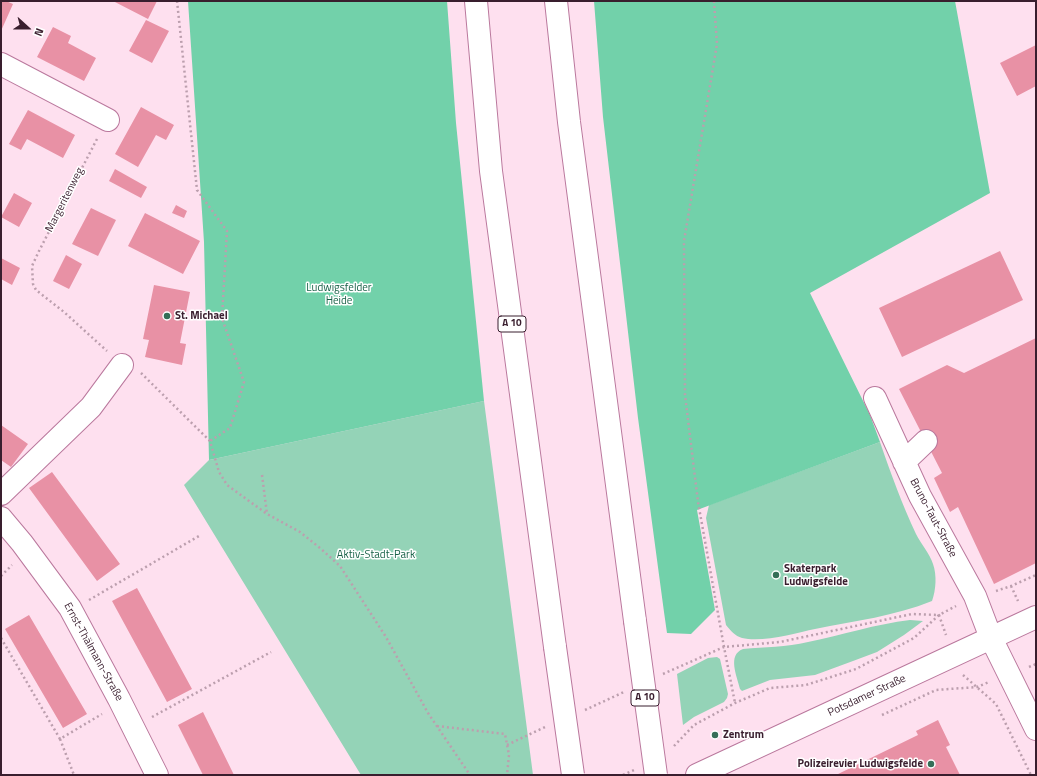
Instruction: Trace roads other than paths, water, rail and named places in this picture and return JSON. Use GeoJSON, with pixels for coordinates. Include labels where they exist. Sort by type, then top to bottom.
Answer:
{"type":"FeatureCollection","features":[{"type":"Feature","properties":{"kind":"main road","name":"A 10"},"geometry":{"type":"LineString","coordinates":[[476,1],[491,171],[573,775]]}},
{"type":"Feature","properties":{"kind":"main road","name":"A 10"},"geometry":{"type":"LineString","coordinates":[[556,1],[569,122],[635,620],[646,772]]}},
{"type":"Feature","properties":{"kind":"main road"},"geometry":{"type":"LineString","coordinates":[[1,64],[108,120]]}},
{"type":"Feature","properties":{"kind":"main road"},"geometry":{"type":"LineString","coordinates":[[1,494],[90,406],[122,365]]}},
{"type":"Feature","properties":{"kind":"main road","name":"Bruno-Taut-Straße"},"geometry":{"type":"LineString","coordinates":[[874,398],[920,496],[975,596],[991,638],[1036,729]]}},
{"type":"Feature","properties":{"kind":"main road"},"geometry":{"type":"LineString","coordinates":[[904,462],[926,441]]}},
{"type":"Feature","properties":{"kind":"main road","name":"Ernst-Thälmann-Straße"},"geometry":{"type":"LineString","coordinates":[[1,518],[22,543],[71,610],[157,775]]}},
{"type":"Feature","properties":{"kind":"main road","name":"Potsdamer Straße"},"geometry":{"type":"LineString","coordinates":[[697,775],[1036,617]]}},
{"type":"Feature","properties":{"kind":"place","name":"St. Michael"},"geometry":{"type":"Point","coordinates":[167,316]}},
{"type":"Feature","properties":{"kind":"place","name":"Skaterpark Ludwigsfelde"},"geometry":{"type":"Point","coordinates":[776,575]}},
{"type":"Feature","properties":{"kind":"place","name":"Zentrum"},"geometry":{"type":"Point","coordinates":[715,735]}},
{"type":"Feature","properties":{"kind":"place","name":"Polizeirevier Ludwigsfelde"},"geometry":{"type":"Point","coordinates":[931,764]}},
{"type":"Feature","properties":{"kind":"park label","name":"Ludwigsfelder Heide"},"geometry":{"type":"Point","coordinates":[339,294]}},
{"type":"Feature","properties":{"kind":"park label","name":"Aktiv-Stadt-Park"},"geometry":{"type":"Point","coordinates":[376,555]}}]}
